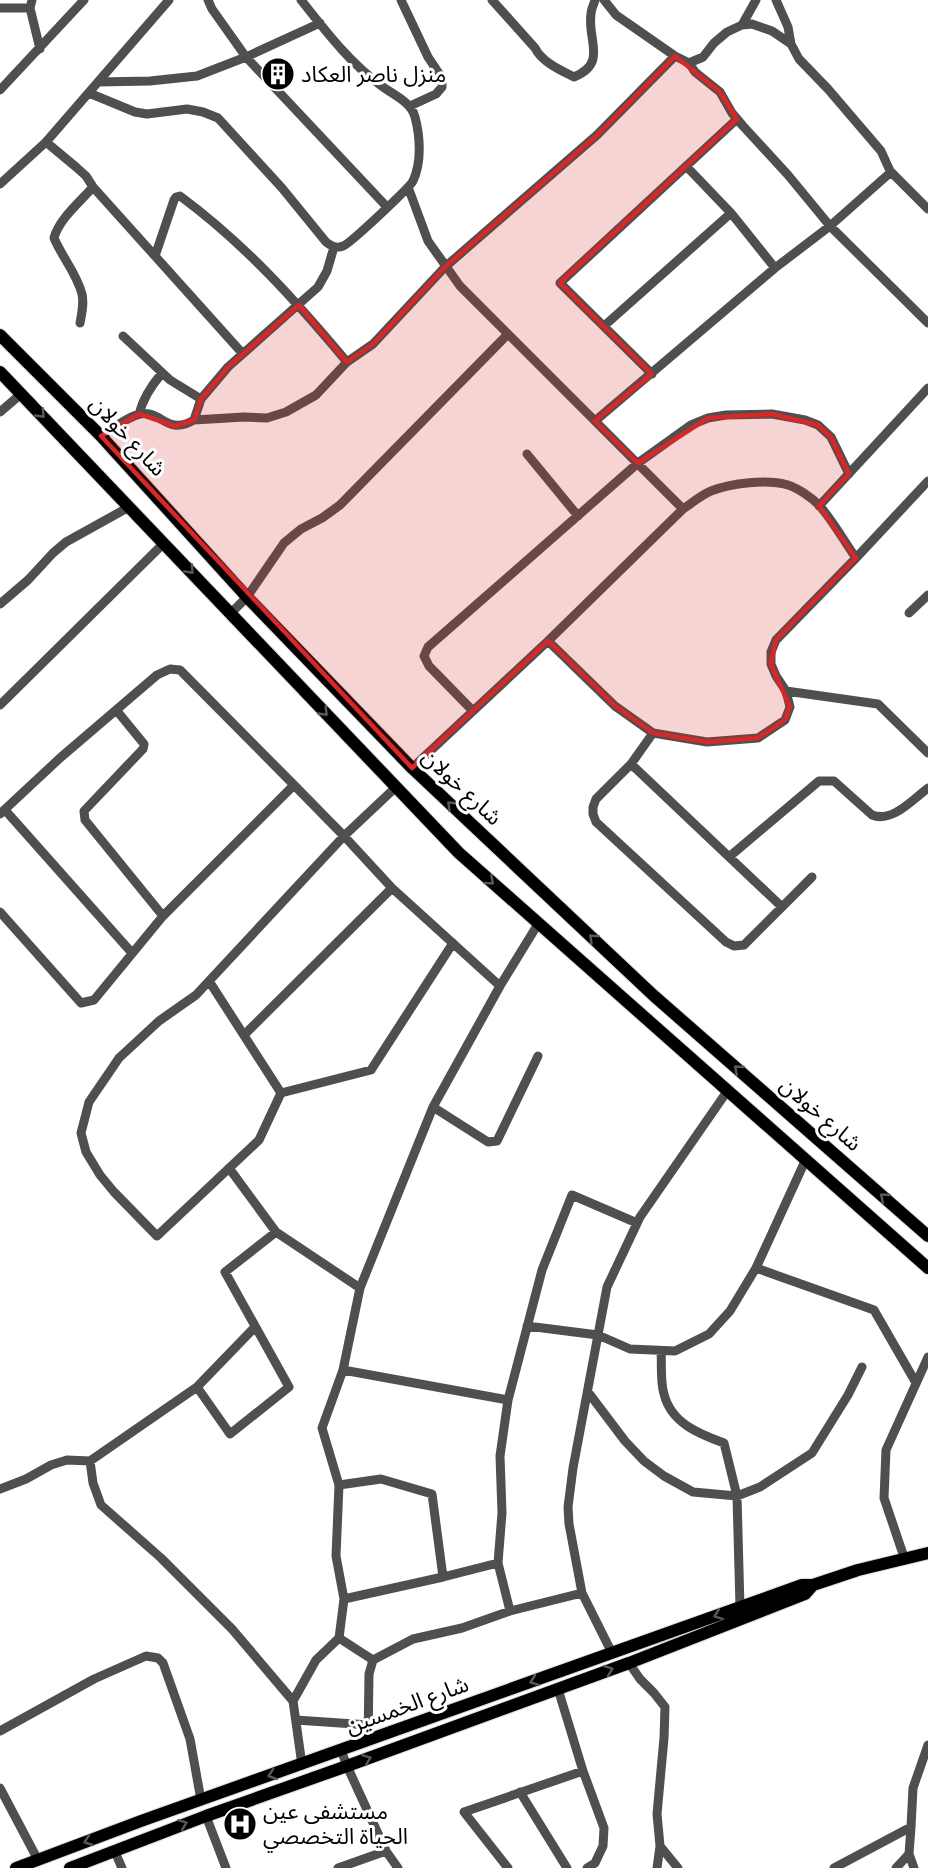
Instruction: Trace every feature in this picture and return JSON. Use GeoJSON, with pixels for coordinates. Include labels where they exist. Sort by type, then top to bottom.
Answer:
{"type":"FeatureCollection","features":[{"type":"Feature","properties":{"kind":"main road","name":"شارع خولان"},"geometry":{"type":"LineString","coordinates":[[0,335],[101,436],[248,597],[412,768],[653,995],[928,1236]]}},
{"type":"Feature","properties":{"kind":"main road","name":"شارع خولان"},"geometry":{"type":"LineString","coordinates":[[0,372],[459,853],[928,1268]]}},
{"type":"Feature","properties":{"kind":"main road"},"geometry":{"type":"LineString","coordinates":[[635,1007],[653,995]]}},
{"type":"Feature","properties":{"kind":"main road","name":"شارع الخمسين"},"geometry":{"type":"LineString","coordinates":[[16,1868],[141,1821],[802,1585],[813,1585],[858,1570],[928,1552]]}},
{"type":"Feature","properties":{"kind":"main road","name":"شارع الخمسين"},"geometry":{"type":"LineString","coordinates":[[70,1868],[206,1815],[629,1663],[805,1594],[813,1585]]}},
{"type":"Feature","properties":{"kind":"main road"},"geometry":{"type":"LineString","coordinates":[[141,1821],[149,1837]]}},
{"type":"Feature","properties":{"kind":"street"},"geometry":{"type":"LineString","coordinates":[[0,90],[84,0]]}},
{"type":"Feature","properties":{"kind":"street"},"geometry":{"type":"LineString","coordinates":[[0,184],[46,142],[168,0]]}},
{"type":"Feature","properties":{"kind":"street"},"geometry":{"type":"LineString","coordinates":[[208,0],[246,57],[387,207]]}},
{"type":"Feature","properties":{"kind":"street"},"geometry":{"type":"LineString","coordinates":[[89,93],[135,112],[147,114],[187,109],[218,118],[282,188],[326,242],[334,247],[343,246],[413,182],[420,148],[415,117],[410,106],[377,83],[355,63],[301,0]]}},
{"type":"Feature","properties":{"kind":"street"},"geometry":{"type":"LineString","coordinates":[[402,0],[428,57],[442,78],[442,87],[436,93],[410,106]]}},
{"type":"Feature","properties":{"kind":"street"},"geometry":{"type":"LineString","coordinates":[[492,0],[539,55],[574,77],[586,72],[591,63],[594,52],[590,15],[595,0]]}},
{"type":"Feature","properties":{"kind":"street"},"geometry":{"type":"LineString","coordinates":[[604,0],[616,15],[675,56],[689,63],[695,72],[720,92],[737,119],[788,174],[830,226],[928,323]]}},
{"type":"Feature","properties":{"kind":"street"},"geometry":{"type":"LineString","coordinates":[[742,25],[756,0]]}},
{"type":"Feature","properties":{"kind":"street"},"geometry":{"type":"LineString","coordinates":[[776,0],[788,27],[791,44],[799,59],[881,151],[891,173],[928,210]]}},
{"type":"Feature","properties":{"kind":"street"},"geometry":{"type":"LineString","coordinates":[[0,8],[31,4],[40,48]]}},
{"type":"Feature","properties":{"kind":"street"},"geometry":{"type":"LineString","coordinates":[[98,82],[150,81],[197,76],[246,57],[320,23]]}},
{"type":"Feature","properties":{"kind":"street"},"geometry":{"type":"LineString","coordinates":[[689,63],[703,57],[727,32],[742,25],[752,24],[763,27],[791,44]]}},
{"type":"Feature","properties":{"kind":"street"},"geometry":{"type":"LineString","coordinates":[[101,436],[139,414],[149,415],[175,426],[184,426],[194,420],[267,418],[286,412],[316,395],[346,362],[373,344],[445,267],[597,135],[675,56]]}},
{"type":"Feature","properties":{"kind":"street"},"geometry":{"type":"LineString","coordinates":[[652,374],[560,283],[737,119]]}},
{"type":"Feature","properties":{"kind":"street"},"geometry":{"type":"LineString","coordinates":[[46,142],[86,176],[93,187],[243,354]]}},
{"type":"Feature","properties":{"kind":"street"},"geometry":{"type":"LineString","coordinates":[[686,166],[731,213],[775,268]]}},
{"type":"Feature","properties":{"kind":"street"},"geometry":{"type":"LineString","coordinates":[[595,421],[891,173]]}},
{"type":"Feature","properties":{"kind":"street"},"geometry":{"type":"LineString","coordinates":[[80,322],[82,295],[54,238],[62,223],[93,187]]}},
{"type":"Feature","properties":{"kind":"street"},"geometry":{"type":"LineString","coordinates":[[408,187],[428,241],[460,286],[683,509]]}},
{"type":"Feature","properties":{"kind":"street"},"geometry":{"type":"LineString","coordinates":[[155,256],[174,200],[180,196],[230,236],[299,305],[346,362]]}},
{"type":"Feature","properties":{"kind":"street"},"geometry":{"type":"LineString","coordinates":[[604,326],[731,213]]}},
{"type":"Feature","properties":{"kind":"street"},"geometry":{"type":"LineString","coordinates":[[194,420],[201,399],[228,367],[318,287],[327,271],[334,247]]}},
{"type":"Feature","properties":{"kind":"street"},"geometry":{"type":"LineString","coordinates":[[230,614],[248,597],[284,543],[340,504],[508,334]]}},
{"type":"Feature","properties":{"kind":"street"},"geometry":{"type":"LineString","coordinates":[[123,336],[170,380],[201,399]]}},
{"type":"Feature","properties":{"kind":"street"},"geometry":{"type":"LineString","coordinates":[[139,414],[142,401],[162,373]]}},
{"type":"Feature","properties":{"kind":"street"},"geometry":{"type":"LineString","coordinates":[[819,506],[928,388]]}},
{"type":"Feature","properties":{"kind":"street"},"geometry":{"type":"LineString","coordinates":[[0,412],[21,394]]}},
{"type":"Feature","properties":{"kind":"street"},"geometry":{"type":"LineString","coordinates":[[473,711],[429,666],[424,656],[428,647],[638,464],[691,425],[708,418],[726,415],[772,414],[805,420],[818,425],[831,437],[849,474]]}},
{"type":"Feature","properties":{"kind":"street"},"geometry":{"type":"LineString","coordinates":[[527,454],[578,516]]}},
{"type":"Feature","properties":{"kind":"street"},"geometry":{"type":"LineString","coordinates":[[548,641],[615,706],[653,733],[707,742],[758,738],[785,720],[790,707],[786,691],[771,664],[771,652],[776,640],[928,481]]}},
{"type":"Feature","properties":{"kind":"street"},"geometry":{"type":"LineString","coordinates":[[412,768],[548,641],[683,509],[708,492],[724,487],[770,483],[789,485],[811,498],[819,506],[856,558]]}},
{"type":"Feature","properties":{"kind":"street"},"geometry":{"type":"LineString","coordinates":[[0,604],[66,542],[129,507]]}},
{"type":"Feature","properties":{"kind":"street"},"geometry":{"type":"LineString","coordinates":[[0,705],[164,543]]}},
{"type":"Feature","properties":{"kind":"street"},"geometry":{"type":"LineString","coordinates":[[909,613],[928,595]]}},
{"type":"Feature","properties":{"kind":"street"},"geometry":{"type":"LineString","coordinates":[[132,953],[3,812],[60,758],[157,675],[170,669],[180,670],[344,836],[392,888],[500,986]]}},
{"type":"Feature","properties":{"kind":"street"},"geometry":{"type":"LineString","coordinates":[[786,691],[878,704],[928,753]]}},
{"type":"Feature","properties":{"kind":"street"},"geometry":{"type":"LineString","coordinates":[[117,711],[144,744],[143,749],[84,811],[84,820],[163,916]]}},
{"type":"Feature","properties":{"kind":"street"},"geometry":{"type":"LineString","coordinates":[[653,733],[632,764],[597,800],[593,807],[593,814],[596,822],[726,942],[734,946],[744,945],[812,877]]}},
{"type":"Feature","properties":{"kind":"street"},"geometry":{"type":"LineString","coordinates":[[632,764],[783,907]]}},
{"type":"Feature","properties":{"kind":"street"},"geometry":{"type":"LineString","coordinates":[[729,856],[819,781],[834,781],[872,815],[879,818],[890,817],[928,788]]}},
{"type":"Feature","properties":{"kind":"street"},"geometry":{"type":"LineString","coordinates":[[0,912],[81,1003],[94,1000],[163,916],[294,785]]}},
{"type":"Feature","properties":{"kind":"street"},"geometry":{"type":"LineString","coordinates":[[281,1093],[259,1140],[157,1236],[100,1175],[86,1152],[81,1133],[89,1102],[119,1058],[159,1021],[196,995],[344,836],[396,788]]}},
{"type":"Feature","properties":{"kind":"street"},"geometry":{"type":"LineString","coordinates":[[244,1035],[392,888]]}},
{"type":"Feature","properties":{"kind":"street"},"geometry":{"type":"LineString","coordinates":[[292,1701],[316,1660],[339,1638],[344,1599],[336,1556],[339,1485],[322,1428],[343,1370],[360,1288],[433,1107],[500,986],[538,924]]}},
{"type":"Feature","properties":{"kind":"street"},"geometry":{"type":"LineString","coordinates":[[281,1093],[372,1070],[453,943]]}},
{"type":"Feature","properties":{"kind":"street"},"geometry":{"type":"LineString","coordinates":[[209,981],[281,1093]]}},
{"type":"Feature","properties":{"kind":"street"},"geometry":{"type":"LineString","coordinates":[[433,1107],[488,1142],[497,1141],[538,1056]]}},
{"type":"Feature","properties":{"kind":"street"},"geometry":{"type":"LineString","coordinates":[[612,1653],[582,1593],[568,1507],[598,1335],[608,1287],[637,1223],[728,1090]]}},
{"type":"Feature","properties":{"kind":"street"},"geometry":{"type":"LineString","coordinates":[[527,1326],[598,1335],[630,1349],[675,1352],[709,1334],[730,1311],[756,1268],[806,1159]]}},
{"type":"Feature","properties":{"kind":"street"},"geometry":{"type":"LineString","coordinates":[[229,1168],[276,1232],[360,1288]]}},
{"type":"Feature","properties":{"kind":"street"},"geometry":{"type":"LineString","coordinates":[[510,1611],[498,1563],[502,1513],[500,1456],[508,1400],[542,1270],[572,1195],[637,1223]]}},
{"type":"Feature","properties":{"kind":"street"},"geometry":{"type":"LineString","coordinates":[[197,1387],[230,1434],[289,1388],[225,1272],[276,1232]]}},
{"type":"Feature","properties":{"kind":"street"},"geometry":{"type":"LineString","coordinates":[[756,1268],[874,1310],[916,1383]]}},
{"type":"Feature","properties":{"kind":"street"},"geometry":{"type":"LineString","coordinates":[[0,1489],[67,1460],[90,1461],[197,1387],[255,1327]]}},
{"type":"Feature","properties":{"kind":"street"},"geometry":{"type":"LineString","coordinates":[[661,1351],[664,1395],[675,1418],[701,1434],[724,1443],[737,1496],[740,1607]]}},
{"type":"Feature","properties":{"kind":"street"},"geometry":{"type":"LineString","coordinates":[[904,1557],[884,1498],[886,1450],[928,1357]]}},
{"type":"Feature","properties":{"kind":"street"},"geometry":{"type":"LineString","coordinates":[[588,1392],[625,1442],[644,1461],[664,1476],[693,1492],[737,1496],[760,1487],[812,1453],[848,1395],[862,1367]]}},
{"type":"Feature","properties":{"kind":"street"},"geometry":{"type":"LineString","coordinates":[[343,1370],[508,1400]]}},
{"type":"Feature","properties":{"kind":"street"},"geometry":{"type":"LineString","coordinates":[[90,1461],[93,1483],[101,1505],[161,1558],[232,1629],[292,1701],[302,1765]]}},
{"type":"Feature","properties":{"kind":"street"},"geometry":{"type":"LineString","coordinates":[[339,1485],[381,1479],[432,1494],[443,1577]]}},
{"type":"Feature","properties":{"kind":"street"},"geometry":{"type":"LineString","coordinates":[[344,1599],[498,1563]]}},
{"type":"Feature","properties":{"kind":"street"},"geometry":{"type":"LineString","coordinates":[[368,1741],[369,1674],[373,1660],[413,1640],[462,1628],[510,1611],[582,1593]]}},
{"type":"Feature","properties":{"kind":"street"},"geometry":{"type":"LineString","coordinates":[[339,1638],[373,1660]]}},
{"type":"Feature","properties":{"kind":"street"},"geometry":{"type":"LineString","coordinates":[[0,1731],[94,1679],[146,1656],[158,1658],[163,1663],[190,1739],[201,1800]]}},
{"type":"Feature","properties":{"kind":"street"},"geometry":{"type":"LineString","coordinates":[[629,1663],[665,1707],[657,1814],[660,1846],[657,1868]]}},
{"type":"Feature","properties":{"kind":"street"},"geometry":{"type":"LineString","coordinates":[[558,1689],[583,1771],[604,1828],[603,1846],[595,1863],[587,1868]]}},
{"type":"Feature","properties":{"kind":"street"},"geometry":{"type":"LineString","coordinates":[[296,1720],[369,1725]]}},
{"type":"Feature","properties":{"kind":"street"},"geometry":{"type":"LineString","coordinates":[[914,1868],[909,1854],[913,1788],[928,1745]]}},
{"type":"Feature","properties":{"kind":"street"},"geometry":{"type":"LineString","coordinates":[[341,1750],[346,1766],[386,1851],[398,1868]]}},
{"type":"Feature","properties":{"kind":"street"},"geometry":{"type":"LineString","coordinates":[[508,1868],[464,1812],[583,1771]]}},
{"type":"Feature","properties":{"kind":"street"},"geometry":{"type":"LineString","coordinates":[[0,1788],[38,1860]]}},
{"type":"Feature","properties":{"kind":"street"},"geometry":{"type":"LineString","coordinates":[[520,1792],[567,1868]]}},
{"type":"Feature","properties":{"kind":"street"},"geometry":{"type":"LineString","coordinates":[[206,1815],[226,1868]]}},
{"type":"Feature","properties":{"kind":"street"},"geometry":{"type":"LineString","coordinates":[[834,1868],[911,1827]]}},
{"type":"Feature","properties":{"kind":"street"},"geometry":{"type":"LineString","coordinates":[[660,1846],[678,1868]]}},
{"type":"Feature","properties":{"kind":"street"},"geometry":{"type":"LineString","coordinates":[[338,1868],[386,1851]]}},
{"type":"Feature","properties":{"kind":"street"},"geometry":{"type":"LineString","coordinates":[[115,1852],[122,1868]]}},
{"type":"Feature","properties":{"kind":"street"},"geometry":{"type":"LineString","coordinates":[[896,1868],[909,1854]]}},
{"type":"Feature","properties":{"kind":"highlighted area"},"geometry":{"type":"Polygon","coordinates":[[[675,56],[720,92],[737,119],[560,283],[652,374],[595,421],[638,463],[708,418],[772,414],[818,425],[831,437],[849,474],[819,506],[856,558],[776,640],[771,664],[790,707],[785,720],[758,738],[707,742],[653,733],[615,706],[548,641],[412,768],[101,436],[139,414],[175,426],[194,420],[201,399],[228,367],[299,305],[347,362],[373,344],[445,267],[597,135],[675,56]]]}},
{"type":"Feature","properties":{"kind":"place","name":"منزل ناصر العكاد"},"geometry":{"type":"Point","coordinates":[278,74]}},
{"type":"Feature","properties":{"kind":"place","name":"مستشفى عين الحياة التخصصي"},"geometry":{"type":"Point","coordinates":[240,1824]}}]}
